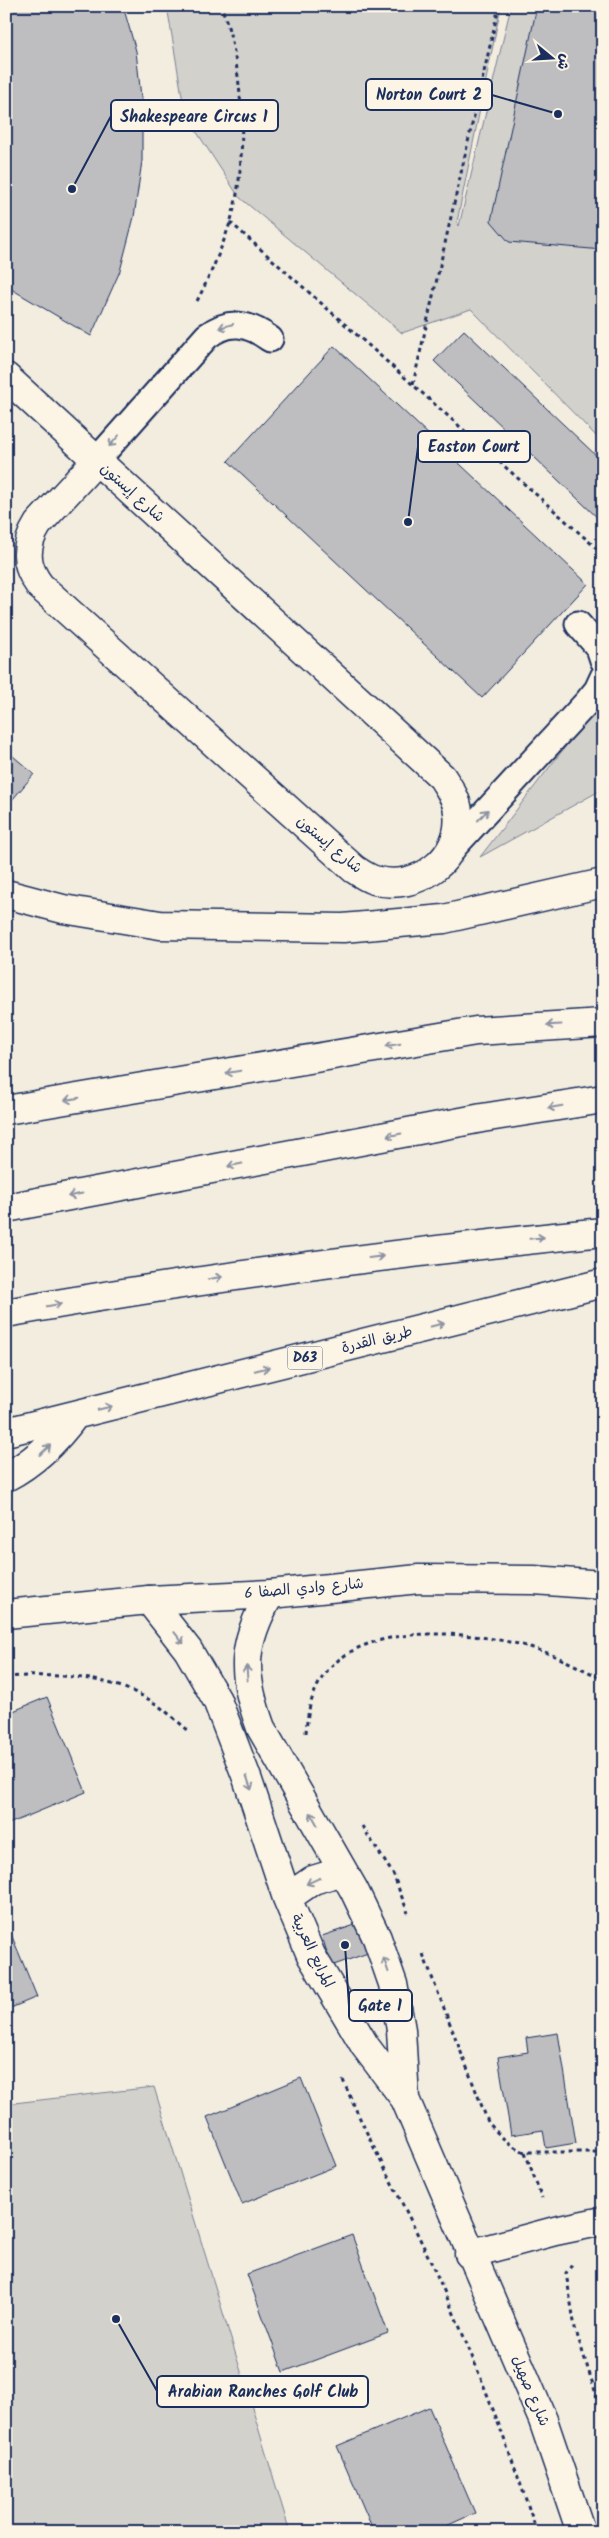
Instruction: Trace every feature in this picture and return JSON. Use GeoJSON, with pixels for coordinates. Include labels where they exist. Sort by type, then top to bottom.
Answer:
{"type":"FeatureCollection","features":[{"type":"Feature","properties":{"kind":"street","name":"شارع إيستون"},"geometry":{"type":"LineString","coordinates":[[6,377],[442,777],[453,794],[458,813],[457,833],[450,851],[436,868],[417,880],[396,884],[374,880],[354,869],[40,586],[32,575],[27,562],[30,535],[96,461]]}},
{"type":"Feature","properties":{"kind":"street"},"geometry":{"type":"LineString","coordinates":[[6,894],[63,910],[160,924],[343,928],[444,919],[603,883]]}},
{"type":"Feature","properties":{"kind":"street"},"geometry":{"type":"LineString","coordinates":[[6,1110],[476,1030],[603,1024]]}},
{"type":"Feature","properties":{"kind":"street"},"geometry":{"type":"LineString","coordinates":[[6,1208],[482,1118],[603,1099]]}},
{"type":"Feature","properties":{"kind":"street"},"geometry":{"type":"LineString","coordinates":[[6,1313],[253,1272],[450,1247],[603,1232]]}},
{"type":"Feature","properties":{"kind":"street","name":"طريق القدرة"},"geometry":{"type":"LineString","coordinates":[[6,1432],[603,1283]]}},
{"type":"Feature","properties":{"kind":"street"},"geometry":{"type":"LineString","coordinates":[[6,1477],[42,1454],[60,1436],[75,1415]]}},
{"type":"Feature","properties":{"kind":"street","name":"شارع وادي الصفا 6"},"geometry":{"type":"LineString","coordinates":[[6,1614],[148,1600],[270,1594],[419,1579],[534,1580],[603,1584]]}},
{"type":"Feature","properties":{"kind":"street"},"geometry":{"type":"LineString","coordinates":[[270,1594],[256,1617],[248,1644],[246,1671],[250,1698],[261,1728],[343,1871],[377,1938],[393,1984],[401,2030],[405,2099]]}},
{"type":"Feature","properties":{"kind":"street","name":"المرابع العربية"},"geometry":{"type":"LineString","coordinates":[[148,1600],[188,1650],[217,1700],[247,1778],[287,1898],[311,1954],[365,2046],[405,2099]]}},
{"type":"Feature","properties":{"kind":"street"},"geometry":{"type":"LineString","coordinates":[[287,1898],[313,1880],[343,1871]]}},
{"type":"Feature","properties":{"kind":"street"},"geometry":{"type":"LineString","coordinates":[[365,2046],[386,2042],[401,2030]]}},
{"type":"Feature","properties":{"kind":"street","name":"شارع صهيل"},"geometry":{"type":"LineString","coordinates":[[405,2099],[469,2254],[543,2420],[581,2532]]}},
{"type":"Feature","properties":{"kind":"street"},"geometry":{"type":"LineString","coordinates":[[469,2254],[555,2231],[603,2221]]}},
{"type":"Feature","properties":{"kind":"lane"},"geometry":{"type":"LineString","coordinates":[[96,461],[207,336],[216,330],[236,324],[246,325],[270,339]]}},
{"type":"Feature","properties":{"kind":"lane"},"geometry":{"type":"LineString","coordinates":[[578,624],[599,648],[603,660]]}},
{"type":"Feature","properties":{"kind":"lane"},"geometry":{"type":"LineString","coordinates":[[450,851],[588,701],[597,690],[603,677]]}},
{"type":"Feature","properties":{"kind":"path"},"geometry":{"type":"LineString","coordinates":[[195,306],[211,273],[230,222],[240,164],[241,96],[230,28],[221,6]]}},
{"type":"Feature","properties":{"kind":"path"},"geometry":{"type":"LineString","coordinates":[[413,385],[499,6]]}},
{"type":"Feature","properties":{"kind":"path"},"geometry":{"type":"LineString","coordinates":[[230,222],[603,554]]}},
{"type":"Feature","properties":{"kind":"path"},"geometry":{"type":"LineString","coordinates":[[308,1740],[306,1732],[309,1707],[319,1683],[335,1663],[357,1648],[381,1640],[452,1634],[488,1638],[523,1645],[557,1656],[603,1679]]}},
{"type":"Feature","properties":{"kind":"path"},"geometry":{"type":"LineString","coordinates":[[6,1677],[48,1674],[100,1679],[148,1699],[190,1731],[194,1738]]}},
{"type":"Feature","properties":{"kind":"path"},"geometry":{"type":"LineString","coordinates":[[357,1821],[393,1874],[410,1920]]}},
{"type":"Feature","properties":{"kind":"path"},"geometry":{"type":"LineString","coordinates":[[421,1947],[488,2122],[500,2136],[514,2148],[525,2152],[603,2152]]}},
{"type":"Feature","properties":{"kind":"path"},"geometry":{"type":"LineString","coordinates":[[341,2074],[359,2119],[435,2271],[501,2426],[537,2532]]}},
{"type":"Feature","properties":{"kind":"path"},"geometry":{"type":"LineString","coordinates":[[577,2257],[566,2273],[574,2319],[603,2416]]}},
{"type":"Feature","properties":{"kind":"shaded area"},"geometry":{"type":"Polygon","coordinates":[[[167,6],[501,6],[457,222],[459,226],[511,6],[603,6],[603,443],[471,309],[402,333],[239,197],[185,114],[167,6]]]}},
{"type":"Feature","properties":{"kind":"shaded area"},"geometry":{"type":"Polygon","coordinates":[[[603,698],[603,789],[480,857],[603,698]]]}},
{"type":"Feature","properties":{"kind":"shaded area"},"geometry":{"type":"Polygon","coordinates":[[[154,2087],[290,2532],[6,2532],[6,2106],[14,2103],[154,2087]]]}},
{"type":"Feature","properties":{"kind":"building"},"geometry":{"type":"Polygon","coordinates":[[[6,6],[123,6],[136,51],[142,106],[142,161],[134,217],[120,271],[91,336],[6,286],[6,6]]]}},
{"type":"Feature","properties":{"kind":"building"},"geometry":{"type":"Polygon","coordinates":[[[537,6],[603,6],[603,250],[509,242],[491,221],[537,6]]]}},
{"type":"Feature","properties":{"kind":"building"},"geometry":{"type":"Polygon","coordinates":[[[464,330],[603,462],[603,523],[434,361],[464,330]]]}},
{"type":"Feature","properties":{"kind":"building"},"geometry":{"type":"Polygon","coordinates":[[[334,346],[588,584],[482,698],[228,461],[334,346]]]}},
{"type":"Feature","properties":{"kind":"building"},"geometry":{"type":"Polygon","coordinates":[[[6,750],[34,774],[7,806],[6,805],[6,750]]]}},
{"type":"Feature","properties":{"kind":"building"},"geometry":{"type":"Polygon","coordinates":[[[47,1697],[86,1792],[6,1825],[6,1714],[47,1697]]]}},
{"type":"Feature","properties":{"kind":"building"},"geometry":{"type":"Polygon","coordinates":[[[6,1922],[37,1997],[6,2010],[6,1922]]]}},
{"type":"Feature","properties":{"kind":"building"},"geometry":{"type":"Polygon","coordinates":[[[358,1924],[368,1953],[331,1966],[322,1936],[358,1924]]]}},
{"type":"Feature","properties":{"kind":"building"},"geometry":{"type":"Polygon","coordinates":[[[558,2033],[576,2143],[546,2148],[543,2130],[511,2135],[498,2057],[528,2052],[526,2038],[558,2033]]]}},
{"type":"Feature","properties":{"kind":"building"},"geometry":{"type":"Polygon","coordinates":[[[301,2078],[336,2166],[242,2204],[207,2117],[301,2078]]]}},
{"type":"Feature","properties":{"kind":"building"},"geometry":{"type":"Polygon","coordinates":[[[352,2235],[388,2333],[283,2372],[247,2274],[352,2235]]]}},
{"type":"Feature","properties":{"kind":"building"},"geometry":{"type":"Polygon","coordinates":[[[429,2407],[475,2513],[433,2532],[374,2532],[337,2446],[429,2407]]]}},
{"type":"Feature","properties":{"kind":"place","name":"Norton Court 2"},"geometry":{"type":"Point","coordinates":[558,114]}},
{"type":"Feature","properties":{"kind":"place","name":"Shakespeare Circus 1"},"geometry":{"type":"Point","coordinates":[72,189]}},
{"type":"Feature","properties":{"kind":"place","name":"Easton Court"},"geometry":{"type":"Point","coordinates":[408,522]}},
{"type":"Feature","properties":{"kind":"place","name":"Gate 1"},"geometry":{"type":"Point","coordinates":[345,1945]}},
{"type":"Feature","properties":{"kind":"place","name":"Arabian Ranches Golf Club"},"geometry":{"type":"Point","coordinates":[116,2319]}}]}
